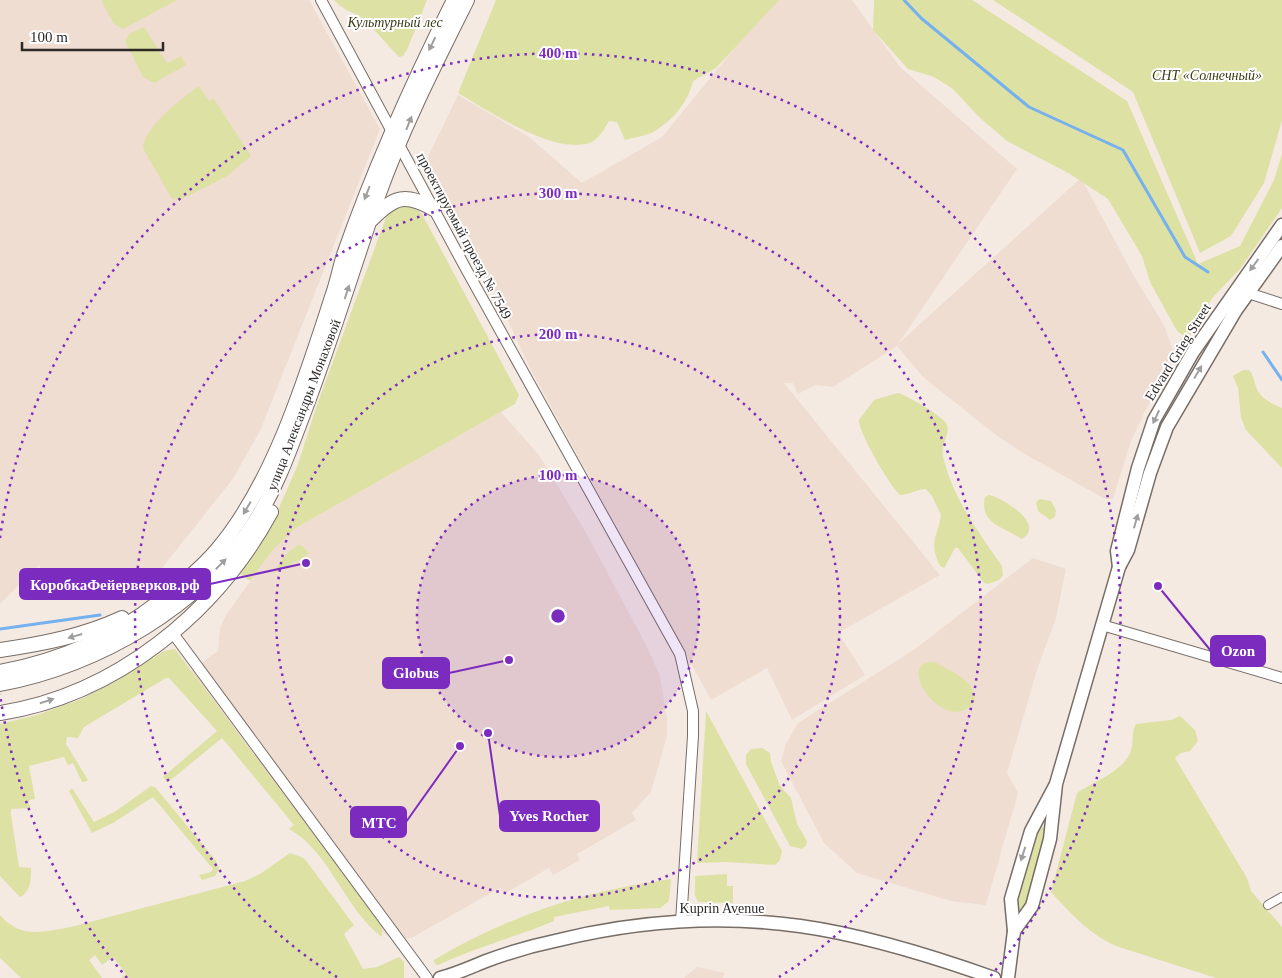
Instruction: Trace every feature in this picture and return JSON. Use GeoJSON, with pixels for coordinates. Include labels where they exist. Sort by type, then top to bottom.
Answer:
{"type":"FeatureCollection","features":[{"type":"Feature","properties":{"kind":"main road","name":"улица Александры Монаховой"},"geometry":{"type":"LineString","coordinates":[[0,672],[65,655],[122,628],[188,580],[216,552],[244,514],[263,480],[305,374],[344,255],[392,131],[454,0]]}},
{"type":"Feature","properties":{"kind":"main road","name":"улица Александры Монаховой"},"geometry":{"type":"LineString","coordinates":[[0,684],[69,666],[102,652],[153,622],[196,589],[228,558],[255,521],[281,474],[331,339],[370,221],[417,102],[467,0]]}},
{"type":"Feature","properties":{"kind":"main road"},"geometry":{"type":"LineString","coordinates":[[370,221],[385,206],[400,198],[419,201],[434,209]]}},
{"type":"Feature","properties":{"kind":"main road"},"geometry":{"type":"LineString","coordinates":[[0,713],[50,701],[83,688],[120,668],[172,632],[218,589],[257,538],[274,507],[291,448]]}},
{"type":"Feature","properties":{"kind":"main road"},"geometry":{"type":"LineString","coordinates":[[0,650],[29,646],[90,632],[168,595]]}},
{"type":"Feature","properties":{"kind":"street","name":"проектируемый проезд № 7549"},"geometry":{"type":"LineString","coordinates":[[321,0],[434,209],[680,654],[693,711],[681,922]]}},
{"type":"Feature","properties":{"kind":"street","name":"Edvard Grieg Street"},"geometry":{"type":"LineString","coordinates":[[1242,291],[1282,225]]}},
{"type":"Feature","properties":{"kind":"street","name":"Edvard Grieg Street"},"geometry":{"type":"LineString","coordinates":[[1014,931],[1032,906],[1050,839],[1056,784],[1120,567],[1117,551],[1138,468],[1154,420],[1177,377],[1242,291],[1282,246]]}},
{"type":"Feature","properties":{"kind":"street"},"geometry":{"type":"LineString","coordinates":[[1242,291],[1282,304]]}},
{"type":"Feature","properties":{"kind":"street"},"geometry":{"type":"LineString","coordinates":[[1102,625],[1282,678]]}},
{"type":"Feature","properties":{"kind":"street"},"geometry":{"type":"LineString","coordinates":[[172,632],[427,978]]}},
{"type":"Feature","properties":{"kind":"street","name":"Edvard Grieg Street"},"geometry":{"type":"LineString","coordinates":[[1008,978],[1014,931],[1012,899],[1023,855],[1038,816],[1056,784]]}},
{"type":"Feature","properties":{"kind":"street"},"geometry":{"type":"LineString","coordinates":[[1268,905],[1282,897]]}},
{"type":"Feature","properties":{"kind":"street","name":"Kuprin Avenue"},"geometry":{"type":"LineString","coordinates":[[446,977],[487,960],[560,939],[615,929],[681,922],[746,921],[820,929],[878,943],[994,978]]}},
{"type":"Feature","properties":{"kind":"shaded area"},"geometry":{"type":"Polygon","coordinates":[[[0,0],[309,0],[380,129],[260,431],[232,480],[162,568],[113,600],[42,573],[39,565],[0,604],[0,0]]]}},
{"type":"Feature","properties":{"kind":"shaded area"},"geometry":{"type":"Polygon","coordinates":[[[774,0],[852,0],[900,67],[1017,169],[898,344],[1081,178],[1135,278],[1164,325],[1173,350],[1178,355],[1145,411],[1130,444],[1113,499],[1105,499],[1023,453],[996,435],[923,377],[897,346],[833,387],[815,385],[798,394],[793,383],[784,383],[940,575],[838,633],[865,675],[792,720],[767,668],[711,700],[531,370],[490,282],[425,163],[458,95],[529,137],[582,183],[662,137],[774,0]]]}},
{"type":"Feature","properties":{"kind":"shaded area"},"geometry":{"type":"Polygon","coordinates":[[[501,412],[539,455],[585,531],[647,647],[660,676],[667,719],[667,736],[651,792],[632,813],[636,820],[577,854],[580,860],[553,875],[549,868],[504,894],[500,888],[413,937],[402,940],[389,937],[378,929],[189,672],[218,651],[220,628],[226,615],[272,551],[294,529],[501,412]]]}},
{"type":"Feature","properties":{"kind":"shaded area"},"geometry":{"type":"Polygon","coordinates":[[[1033,558],[1066,569],[1056,618],[1037,670],[1007,773],[1018,793],[986,905],[951,901],[857,873],[824,843],[781,761],[786,744],[798,723],[915,649],[1033,558]]]}},
{"type":"Feature","properties":{"kind":"shaded area"},"geometry":{"type":"Polygon","coordinates":[[[697,967],[725,973],[723,978],[684,978],[697,967]]]}},
{"type":"Feature","properties":{"kind":"green space"},"geometry":{"type":"Polygon","coordinates":[[[101,0],[177,0],[123,29],[114,24],[101,0]]]}},
{"type":"Feature","properties":{"kind":"green space","name":"Культурный лес"},"geometry":{"type":"Polygon","coordinates":[[[334,0],[427,0],[407,50],[403,56],[399,57],[363,19],[334,0]]]}},
{"type":"Feature","properties":{"kind":"green space","name":"Культурный лес"},"geometry":{"type":"Polygon","coordinates":[[[496,0],[779,0],[716,68],[693,81],[684,103],[662,127],[648,134],[625,140],[617,122],[609,121],[595,140],[577,145],[542,138],[523,130],[458,93],[496,0]]]}},
{"type":"Feature","properties":{"kind":"green space"},"geometry":{"type":"Polygon","coordinates":[[[874,0],[972,0],[1127,101],[1198,264],[1240,246],[1274,180],[1282,154],[1282,208],[1240,269],[1213,297],[1188,339],[1177,331],[1150,282],[1142,256],[1108,199],[1070,174],[1007,141],[979,117],[953,89],[934,77],[908,69],[873,30],[874,0]]]}},
{"type":"Feature","properties":{"kind":"green space","name":"СНТ «Солнечный»"},"geometry":{"type":"Polygon","coordinates":[[[993,0],[1282,0],[1282,120],[1264,183],[1231,236],[1200,253],[1133,92],[993,0]]]}},
{"type":"Feature","properties":{"kind":"green space"},"geometry":{"type":"Polygon","coordinates":[[[144,27],[167,63],[181,56],[186,65],[154,83],[143,77],[125,41],[130,33],[144,27]]]}},
{"type":"Feature","properties":{"kind":"green space"},"geometry":{"type":"Polygon","coordinates":[[[199,86],[209,101],[214,99],[251,156],[227,176],[180,200],[172,199],[143,148],[150,131],[165,113],[199,86]]]}},
{"type":"Feature","properties":{"kind":"green space"},"geometry":{"type":"Polygon","coordinates":[[[405,204],[415,208],[422,214],[519,395],[515,404],[294,529],[272,551],[250,581],[239,573],[260,544],[297,467],[317,405],[388,212],[405,204]]]}},
{"type":"Feature","properties":{"kind":"green space"},"geometry":{"type":"Polygon","coordinates":[[[1243,370],[1251,372],[1261,396],[1282,408],[1282,468],[1246,430],[1241,418],[1238,388],[1233,376],[1243,370]]]}},
{"type":"Feature","properties":{"kind":"green space"},"geometry":{"type":"Polygon","coordinates":[[[898,393],[924,406],[946,423],[948,431],[943,447],[943,456],[947,471],[967,514],[1002,566],[1003,575],[999,580],[988,584],[984,583],[958,548],[955,548],[944,568],[940,566],[936,558],[934,545],[941,515],[932,496],[926,489],[900,495],[875,459],[859,420],[874,400],[898,393]]]}},
{"type":"Feature","properties":{"kind":"green space"},"geometry":{"type":"Polygon","coordinates":[[[989,495],[1012,506],[1026,519],[1029,526],[1028,533],[1022,539],[989,519],[984,506],[985,497],[989,495]]]}},
{"type":"Feature","properties":{"kind":"green space"},"geometry":{"type":"Polygon","coordinates":[[[1039,499],[1051,501],[1056,510],[1055,517],[1050,520],[1038,511],[1036,503],[1039,499]]]}},
{"type":"Feature","properties":{"kind":"green space"},"geometry":{"type":"Polygon","coordinates":[[[298,545],[303,546],[309,554],[273,574],[285,555],[298,545]]]}},
{"type":"Feature","properties":{"kind":"green space"},"geometry":{"type":"Polygon","coordinates":[[[175,649],[382,926],[382,937],[357,912],[315,851],[289,829],[294,825],[222,738],[167,782],[163,777],[217,731],[169,678],[84,727],[78,738],[67,737],[66,744],[88,780],[85,782],[82,782],[73,763],[68,765],[64,757],[29,766],[35,799],[29,800],[30,808],[11,809],[19,867],[31,868],[28,889],[20,897],[0,876],[0,724],[37,715],[81,699],[118,680],[164,651],[175,649]]]}},
{"type":"Feature","properties":{"kind":"green space"},"geometry":{"type":"Polygon","coordinates":[[[935,662],[966,681],[970,686],[975,701],[965,709],[955,712],[935,703],[922,686],[919,670],[925,663],[935,662]]]}},
{"type":"Feature","properties":{"kind":"green space"},"geometry":{"type":"Polygon","coordinates":[[[706,711],[782,851],[780,860],[775,865],[726,862],[697,863],[706,711]]]}},
{"type":"Feature","properties":{"kind":"green space"},"geometry":{"type":"Polygon","coordinates":[[[1180,716],[1195,730],[1198,741],[1190,751],[1181,753],[1175,758],[1247,878],[1251,891],[1282,927],[1282,978],[1216,978],[1119,947],[1091,931],[1051,892],[1077,793],[1114,771],[1126,760],[1132,746],[1133,731],[1136,724],[1171,720],[1180,716]]]}},
{"type":"Feature","properties":{"kind":"green space"},"geometry":{"type":"Polygon","coordinates":[[[762,748],[770,753],[771,762],[780,786],[791,798],[797,824],[807,841],[806,846],[802,849],[790,846],[746,764],[746,755],[751,749],[762,748]]]}},
{"type":"Feature","properties":{"kind":"green space"},"geometry":{"type":"Polygon","coordinates":[[[151,786],[155,787],[216,861],[219,869],[215,876],[202,880],[199,875],[211,872],[213,869],[153,797],[113,823],[92,833],[69,791],[72,788],[94,822],[116,811],[151,786]]]}},
{"type":"Feature","properties":{"kind":"green space"},"geometry":{"type":"Polygon","coordinates":[[[1044,826],[1045,834],[1026,904],[1023,908],[1018,909],[1022,878],[1030,851],[1039,831],[1044,826]]]}},
{"type":"Feature","properties":{"kind":"green space"},"geometry":{"type":"Polygon","coordinates":[[[290,853],[304,858],[354,925],[344,934],[363,969],[377,967],[399,957],[404,962],[404,978],[121,978],[126,974],[113,957],[102,965],[95,955],[89,960],[102,978],[21,978],[0,958],[0,915],[8,923],[24,931],[42,932],[71,927],[245,881],[260,874],[290,853]]]}},
{"type":"Feature","properties":{"kind":"green space"},"geometry":{"type":"Polygon","coordinates":[[[727,874],[727,886],[733,886],[733,903],[698,902],[695,895],[695,876],[727,874]]]}},
{"type":"Feature","properties":{"kind":"green space"},"geometry":{"type":"Polygon","coordinates":[[[671,879],[669,901],[660,908],[610,910],[609,906],[554,917],[554,921],[540,927],[438,965],[435,964],[434,960],[462,944],[548,907],[608,890],[671,879]]]}},
{"type":"Feature","properties":{"kind":"waterway"},"geometry":{"type":"LineString","coordinates":[[904,0],[921,18],[1029,107],[1123,150],[1185,257],[1208,272]]}},
{"type":"Feature","properties":{"kind":"waterway"},"geometry":{"type":"LineString","coordinates":[[1263,352],[1282,380]]}},
{"type":"Feature","properties":{"kind":"waterway"},"geometry":{"type":"LineString","coordinates":[[0,629],[100,615]]}},
{"type":"Feature","properties":{"kind":"place","name":"КоробкаФейерверков.рф"},"geometry":{"type":"Point","coordinates":[306,563]}},
{"type":"Feature","properties":{"kind":"place","name":"Ozon"},"geometry":{"type":"Point","coordinates":[1158,586]}},
{"type":"Feature","properties":{"kind":"place","name":"Globus"},"geometry":{"type":"Point","coordinates":[509,660]}},
{"type":"Feature","properties":{"kind":"place","name":"Yves Rocher"},"geometry":{"type":"Point","coordinates":[488,733]}},
{"type":"Feature","properties":{"kind":"place","name":"МТС"},"geometry":{"type":"Point","coordinates":[460,746]}}]}
